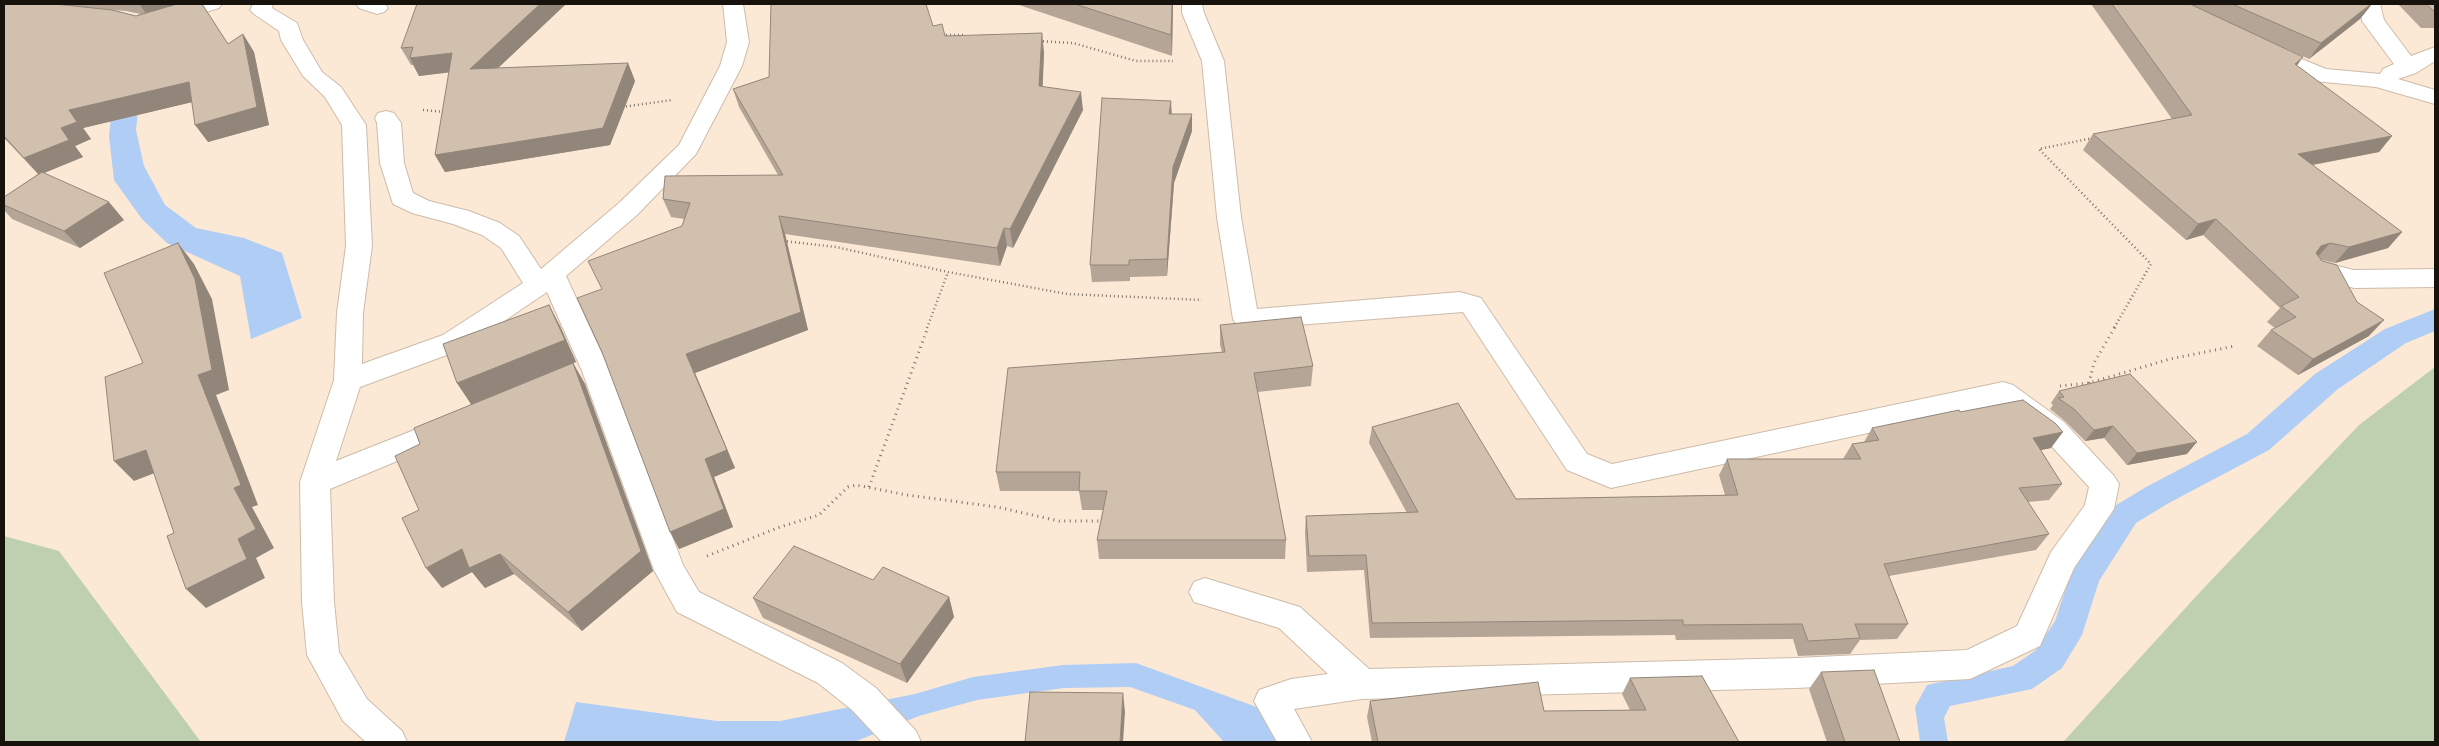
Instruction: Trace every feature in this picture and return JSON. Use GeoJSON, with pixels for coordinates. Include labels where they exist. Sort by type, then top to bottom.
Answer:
{"type":"FeatureCollection","features":[{"type":"Feature","properties":{"kind":"street"},"geometry":{"type":"LineString","coordinates":[[149,25],[212,4]]}},
{"type":"Feature","properties":{"kind":"street"},"geometry":{"type":"LineString","coordinates":[[263,4],[261,10],[290,28],[292,40],[314,76],[333,92],[354,126],[359,246],[350,313],[348,380],[314,482],[318,602],[323,655],[355,710],[390,742]]}},
{"type":"Feature","properties":{"kind":"street"},"geometry":{"type":"LineString","coordinates":[[348,380],[453,342],[545,280],[628,209],[688,149],[717,96],[738,42],[733,4]]}},
{"type":"Feature","properties":{"kind":"street"},"geometry":{"type":"LineString","coordinates":[[1192,4],[1193,12],[1213,61],[1229,217],[1246,319],[1355,312],[1460,301],[1472,305],[1578,462],[1611,476],[2003,393],[2054,430],[2104,484],[2099,509],[2062,561],[2029,636],[1970,664],[1796,672],[1362,684],[1291,694],[1271,701],[1295,742]]}},
{"type":"Feature","properties":{"kind":"street"},"geometry":{"type":"LineString","coordinates":[[2370,4],[2373,21],[2408,68]]}},
{"type":"Feature","properties":{"kind":"street"},"geometry":{"type":"LineString","coordinates":[[2249,44],[2322,76],[2378,80],[2435,98]]}},
{"type":"Feature","properties":{"kind":"street"},"geometry":{"type":"LineString","coordinates":[[2378,80],[2408,68],[2435,53]]}},
{"type":"Feature","properties":{"kind":"street"},"geometry":{"type":"LineString","coordinates":[[386,118],[389,123],[392,163],[402,198],[422,207],[460,217],[491,229],[510,242],[545,280],[594,368],[669,570],[688,602],[830,672],[864,699],[903,740]]}},
{"type":"Feature","properties":{"kind":"street"},"geometry":{"type":"LineString","coordinates":[[2317,270],[2354,279],[2435,278]]}},
{"type":"Feature","properties":{"kind":"street"},"geometry":{"type":"LineString","coordinates":[[567,379],[594,368]]}},
{"type":"Feature","properties":{"kind":"street"},"geometry":{"type":"LineString","coordinates":[[314,482],[477,416]]}},
{"type":"Feature","properties":{"kind":"street"},"geometry":{"type":"LineString","coordinates":[[1205,592],[1289,617],[1362,684]]}},
{"type":"Feature","properties":{"kind":"path"},"geometry":{"type":"LineString","coordinates":[[935,36],[968,36]]}},
{"type":"Feature","properties":{"kind":"path"},"geometry":{"type":"LineString","coordinates":[[1035,41],[1073,43],[1136,61],[1181,60]]}},
{"type":"Feature","properties":{"kind":"path"},"geometry":{"type":"LineString","coordinates":[[618,107],[674,100]]}},
{"type":"Feature","properties":{"kind":"path"},"geometry":{"type":"LineString","coordinates":[[386,118],[411,110],[436,110],[455,113]]}},
{"type":"Feature","properties":{"kind":"path"},"geometry":{"type":"LineString","coordinates":[[2089,383],[2094,363],[2151,264],[2039,149],[2101,136]]}},
{"type":"Feature","properties":{"kind":"path"},"geometry":{"type":"LineString","coordinates":[[777,240],[836,247],[948,272],[1067,294],[1243,301]]}},
{"type":"Feature","properties":{"kind":"path"},"geometry":{"type":"LineString","coordinates":[[869,487],[948,272]]}},
{"type":"Feature","properties":{"kind":"path"},"geometry":{"type":"LineString","coordinates":[[2003,393],[2089,383],[2170,359],[2235,346]]}},
{"type":"Feature","properties":{"kind":"path"},"geometry":{"type":"LineString","coordinates":[[669,570],[737,545],[780,526],[819,515],[848,487],[856,484],[907,495],[997,508],[1059,521],[1114,521]]}},
{"type":"Feature","properties":{"kind":"green space"},"geometry":{"type":"Polygon","coordinates":[[[2435,367],[2435,742],[2063,742],[2201,591],[2359,425],[2435,367]]]}},
{"type":"Feature","properties":{"kind":"green space"},"geometry":{"type":"Polygon","coordinates":[[[4,536],[59,551],[201,742],[4,742],[4,536]]]}},
{"type":"Feature","properties":{"kind":"water"},"geometry":{"type":"Polygon","coordinates":[[[140,92],[136,130],[144,166],[165,205],[196,228],[244,238],[282,253],[302,318],[251,339],[240,276],[167,243],[142,219],[114,180],[109,136],[113,97],[140,92]]]}},
{"type":"Feature","properties":{"kind":"water"},"geometry":{"type":"Polygon","coordinates":[[[2435,309],[2435,331],[2406,343],[2338,389],[2269,450],[2167,504],[2136,523],[2099,581],[2082,635],[2062,668],[2032,689],[1950,706],[1944,718],[1948,742],[1920,742],[1915,707],[1927,685],[2013,666],[2036,650],[2055,621],[2073,568],[2113,507],[2146,487],[2247,434],[2315,374],[2385,329],[2435,309]]]}},
{"type":"Feature","properties":{"kind":"water"},"geometry":{"type":"Polygon","coordinates":[[[1136,663],[1262,709],[1278,742],[1224,742],[1195,710],[1130,687],[1064,688],[977,700],[919,716],[854,742],[564,742],[576,702],[717,721],[780,721],[915,694],[973,677],[1063,665],[1136,663]]]}},
{"type":"Feature","properties":{"kind":"building"},"geometry":{"type":"Polygon","coordinates":[[[4,4],[55,4],[112,10],[136,16],[177,4],[202,4],[228,44],[243,34],[257,107],[195,125],[189,82],[69,110],[77,122],[61,128],[69,140],[24,158],[4,136],[4,4]]]}},
{"type":"Feature","properties":{"kind":"building"},"geometry":{"type":"Polygon","coordinates":[[[417,4],[540,4],[470,69],[628,63],[603,128],[435,155],[452,53],[410,58],[413,47],[401,48],[417,4]]]}},
{"type":"Feature","properties":{"kind":"building"},"geometry":{"type":"Polygon","coordinates":[[[771,4],[926,4],[933,26],[942,24],[945,36],[1042,33],[1039,86],[1081,92],[1010,229],[1004,228],[997,248],[779,216],[801,312],[686,354],[727,450],[705,459],[724,509],[670,532],[602,352],[577,298],[602,289],[588,261],[682,226],[690,203],[663,199],[665,176],[783,175],[733,89],[769,77],[771,4]]]}},
{"type":"Feature","properties":{"kind":"building"},"geometry":{"type":"Polygon","coordinates":[[[1075,4],[1172,4],[1171,35],[1075,4]]]}},
{"type":"Feature","properties":{"kind":"building"},"geometry":{"type":"Polygon","coordinates":[[[2112,4],[2190,4],[2303,57],[2295,64],[2392,136],[2298,154],[2402,232],[2349,247],[2330,243],[2321,246],[2316,253],[2322,261],[2337,265],[2357,302],[2384,320],[2313,359],[2271,330],[2296,317],[2281,306],[2299,297],[2216,219],[2198,224],[2093,134],[2192,115],[2112,4]]]}},
{"type":"Feature","properties":{"kind":"building"},"geometry":{"type":"Polygon","coordinates":[[[2232,4],[2371,4],[2321,43],[2232,4]]]}},
{"type":"Feature","properties":{"kind":"building"},"geometry":{"type":"Polygon","coordinates":[[[2426,4],[2435,4],[2435,11],[2434,11],[2426,4]]]}},
{"type":"Feature","properties":{"kind":"building"},"geometry":{"type":"Polygon","coordinates":[[[1102,98],[1171,101],[1169,114],[1192,114],[1173,167],[1167,259],[1129,260],[1129,265],[1090,265],[1102,98]]]}},
{"type":"Feature","properties":{"kind":"building"},"geometry":{"type":"Polygon","coordinates":[[[42,172],[109,202],[64,231],[4,205],[4,197],[42,172]]]}},
{"type":"Feature","properties":{"kind":"building"},"geometry":{"type":"Polygon","coordinates":[[[178,243],[195,279],[212,370],[198,375],[241,485],[234,488],[256,529],[238,539],[247,559],[186,589],[167,536],[174,533],[146,450],[114,461],[105,377],[143,363],[104,273],[178,243]]]}},
{"type":"Feature","properties":{"kind":"building"},"geometry":{"type":"Polygon","coordinates":[[[549,305],[565,340],[457,383],[443,344],[549,305]]]}},
{"type":"Feature","properties":{"kind":"building"},"geometry":{"type":"Polygon","coordinates":[[[1301,317],[1313,366],[1254,373],[1286,540],[1097,540],[1107,491],[1079,491],[1080,472],[996,472],[1008,368],[1225,352],[1220,325],[1301,317]]]}},
{"type":"Feature","properties":{"kind":"building"},"geometry":{"type":"Polygon","coordinates":[[[573,363],[641,551],[568,612],[500,554],[469,568],[462,549],[426,568],[402,518],[419,510],[395,456],[420,444],[414,428],[573,363]]]}},
{"type":"Feature","properties":{"kind":"building"},"geometry":{"type":"Polygon","coordinates":[[[2130,374],[2197,442],[2137,453],[2113,426],[2094,430],[2074,409],[2058,398],[2064,397],[2059,391],[2130,374]]]}},
{"type":"Feature","properties":{"kind":"building"},"geometry":{"type":"Polygon","coordinates":[[[2023,400],[2055,423],[2063,432],[2033,438],[2062,484],[2019,488],[2049,534],[1884,564],[1908,624],[1855,624],[1860,638],[1808,641],[1802,624],[1683,625],[1683,620],[1372,623],[1366,555],[1309,556],[1306,516],[1418,512],[1372,427],[1458,403],[1516,499],[1738,495],[1727,459],[1861,459],[1852,444],[1879,440],[1872,428],[1959,410],[1960,412],[2023,400]]]}},
{"type":"Feature","properties":{"kind":"building"},"geometry":{"type":"Polygon","coordinates":[[[794,546],[873,580],[883,567],[949,597],[900,664],[753,598],[794,546]]]}},
{"type":"Feature","properties":{"kind":"building"},"geometry":{"type":"Polygon","coordinates":[[[1874,670],[1900,742],[1845,742],[1821,672],[1874,670]]]}},
{"type":"Feature","properties":{"kind":"building"},"geometry":{"type":"Polygon","coordinates":[[[1702,676],[1739,742],[1378,742],[1370,701],[1538,682],[1544,711],[1646,710],[1630,678],[1702,676]]]}},
{"type":"Feature","properties":{"kind":"building"},"geometry":{"type":"Polygon","coordinates":[[[1030,692],[1123,693],[1120,742],[1025,742],[1030,692]]]}}]}
